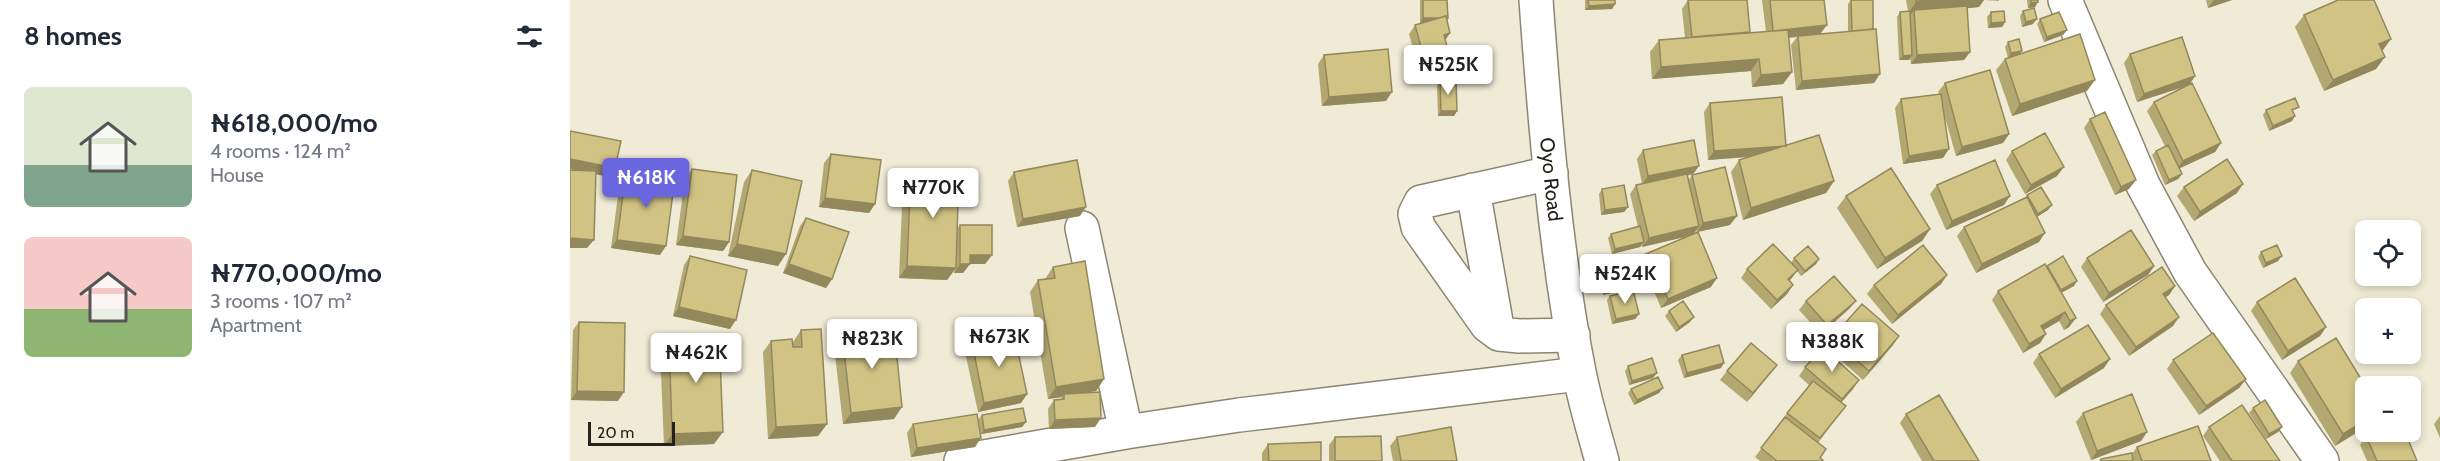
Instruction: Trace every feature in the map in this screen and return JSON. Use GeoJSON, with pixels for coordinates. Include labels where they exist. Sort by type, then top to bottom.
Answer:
{"type":"FeatureCollection","features":[{"type":"Feature","properties":{"kind":"main road","name":"Oyo Road"},"geometry":{"type":"LineString","coordinates":[[1536,0],[1551,172],[1573,335],[1580,374],[1602,461]]}},
{"type":"Feature","properties":{"kind":"main road"},"geometry":{"type":"LineString","coordinates":[[2065,0],[2143,185],[2190,272],[2322,461]]}},
{"type":"Feature","properties":{"kind":"main road"},"geometry":{"type":"LineString","coordinates":[[1551,172],[1421,202],[1415,214],[1418,227],[1487,325],[1498,334],[1573,335]]}},
{"type":"Feature","properties":{"kind":"main road"},"geometry":{"type":"LineString","coordinates":[[1473,190],[1498,334]]}},
{"type":"Feature","properties":{"kind":"main road"},"geometry":{"type":"LineString","coordinates":[[1082,228],[1126,432]]}},
{"type":"Feature","properties":{"kind":"main road"},"geometry":{"type":"LineString","coordinates":[[961,461],[1239,415],[1580,374]]}},
{"type":"Feature","properties":{"kind":"building"},"geometry":{"type":"Polygon","coordinates":[[[1423,0],[1447,0],[1448,18],[1446,16],[1423,18],[1423,0]]]}},
{"type":"Feature","properties":{"kind":"building"},"geometry":{"type":"Polygon","coordinates":[[[1588,0],[1615,0],[1615,4],[1589,6],[1588,0]]]}},
{"type":"Feature","properties":{"kind":"building"},"geometry":{"type":"Polygon","coordinates":[[[1688,0],[1747,0],[1750,32],[1692,37],[1688,0]]]}},
{"type":"Feature","properties":{"kind":"building"},"geometry":{"type":"Polygon","coordinates":[[[1770,0],[1824,0],[1827,25],[1773,31],[1770,0]]]}},
{"type":"Feature","properties":{"kind":"building"},"geometry":{"type":"Polygon","coordinates":[[[1851,0],[1873,0],[1873,29],[1852,31],[1851,0]]]}},
{"type":"Feature","properties":{"kind":"building"},"geometry":{"type":"Polygon","coordinates":[[[1916,0],[1939,0],[1916,2],[1916,0]]]}},
{"type":"Feature","properties":{"kind":"building"},"geometry":{"type":"Polygon","coordinates":[[[2338,0],[2374,0],[2391,39],[2379,44],[2385,57],[2333,80],[2304,15],[2338,0]]]}},
{"type":"Feature","properties":{"kind":"building"},"geometry":{"type":"Polygon","coordinates":[[[1967,6],[1970,52],[1917,55],[1914,10],[1967,6]]]}},
{"type":"Feature","properties":{"kind":"building"},"geometry":{"type":"Polygon","coordinates":[[[2034,8],[2037,19],[2026,22],[2023,11],[2034,8]]]}},
{"type":"Feature","properties":{"kind":"building"},"geometry":{"type":"Polygon","coordinates":[[[1910,11],[1912,55],[1903,56],[1900,12],[1910,11]]]}},
{"type":"Feature","properties":{"kind":"building"},"geometry":{"type":"Polygon","coordinates":[[[2004,11],[2005,22],[1991,23],[1991,12],[2004,11]]]}},
{"type":"Feature","properties":{"kind":"building"},"geometry":{"type":"Polygon","coordinates":[[[2059,12],[2067,30],[2047,37],[2040,19],[2059,12]]]}},
{"type":"Feature","properties":{"kind":"building"},"geometry":{"type":"Polygon","coordinates":[[[1446,16],[1450,33],[1444,35],[1452,66],[1428,73],[1415,25],[1446,16]]]}},
{"type":"Feature","properties":{"kind":"building"},"geometry":{"type":"Polygon","coordinates":[[[1876,29],[1880,74],[1802,81],[1798,36],[1876,29]]]}},
{"type":"Feature","properties":{"kind":"building"},"geometry":{"type":"Polygon","coordinates":[[[1788,30],[1792,72],[1761,75],[1759,59],[1661,67],[1659,40],[1788,30]]]}},
{"type":"Feature","properties":{"kind":"building"},"geometry":{"type":"Polygon","coordinates":[[[2080,34],[2095,80],[2020,104],[2005,59],[2080,34]]]}},
{"type":"Feature","properties":{"kind":"building"},"geometry":{"type":"Polygon","coordinates":[[[2182,37],[2195,76],[2144,94],[2130,54],[2182,37]]]}},
{"type":"Feature","properties":{"kind":"building"},"geometry":{"type":"Polygon","coordinates":[[[2019,39],[2022,51],[2011,53],[2008,42],[2019,39]]]}},
{"type":"Feature","properties":{"kind":"building"},"geometry":{"type":"Polygon","coordinates":[[[1388,49],[1392,92],[1329,97],[1324,55],[1388,49]]]}},
{"type":"Feature","properties":{"kind":"building"},"geometry":{"type":"Polygon","coordinates":[[[1990,70],[2009,134],[1962,147],[1945,83],[1990,70]]]}},
{"type":"Feature","properties":{"kind":"building"},"geometry":{"type":"Polygon","coordinates":[[[1440,81],[1456,81],[1457,111],[1441,111],[1440,81]]]}},
{"type":"Feature","properties":{"kind":"building"},"geometry":{"type":"Polygon","coordinates":[[[2192,83],[2221,143],[2183,161],[2154,102],[2192,83]]]}},
{"type":"Feature","properties":{"kind":"building"},"geometry":{"type":"Polygon","coordinates":[[[1941,94],[1949,149],[1909,156],[1901,99],[1941,94]]]}},
{"type":"Feature","properties":{"kind":"building"},"geometry":{"type":"Polygon","coordinates":[[[1782,97],[1786,146],[1714,151],[1710,103],[1782,97]]]}},
{"type":"Feature","properties":{"kind":"building"},"geometry":{"type":"Polygon","coordinates":[[[2295,98],[2299,107],[2292,110],[2295,116],[2273,126],[2266,110],[2295,98]]]}},
{"type":"Feature","properties":{"kind":"building"},"geometry":{"type":"Polygon","coordinates":[[[2105,112],[2136,180],[2121,187],[2090,119],[2105,112]]]}},
{"type":"Feature","properties":{"kind":"building"},"geometry":{"type":"Polygon","coordinates":[[[570,131],[621,141],[615,168],[570,159],[570,131]]]}},
{"type":"Feature","properties":{"kind":"building"},"geometry":{"type":"Polygon","coordinates":[[[2045,133],[2064,167],[2031,185],[2012,151],[2045,133]]]}},
{"type":"Feature","properties":{"kind":"building"},"geometry":{"type":"Polygon","coordinates":[[[1819,135],[1834,181],[1751,208],[1739,160],[1819,135]]]}},
{"type":"Feature","properties":{"kind":"building"},"geometry":{"type":"Polygon","coordinates":[[[1694,140],[1699,166],[1648,176],[1643,150],[1694,140]]]}},
{"type":"Feature","properties":{"kind":"building"},"geometry":{"type":"Polygon","coordinates":[[[2168,145],[2182,174],[2169,180],[2156,151],[2168,145]]]}},
{"type":"Feature","properties":{"kind":"building"},"geometry":{"type":"Polygon","coordinates":[[[831,154],[881,160],[875,204],[825,198],[831,154]]]}},
{"type":"Feature","properties":{"kind":"building"},"geometry":{"type":"Polygon","coordinates":[[[2227,159],[2243,184],[2200,212],[2184,187],[2227,159]]]}},
{"type":"Feature","properties":{"kind":"building"},"geometry":{"type":"Polygon","coordinates":[[[1077,160],[1086,207],[1023,219],[1014,172],[1077,160]]]}},
{"type":"Feature","properties":{"kind":"building"},"geometry":{"type":"Polygon","coordinates":[[[1995,160],[2010,196],[1952,221],[1937,185],[1995,160]]]}},
{"type":"Feature","properties":{"kind":"building"},"geometry":{"type":"Polygon","coordinates":[[[1725,167],[1737,216],[1703,223],[1692,175],[1725,167]]]}},
{"type":"Feature","properties":{"kind":"building"},"geometry":{"type":"Polygon","coordinates":[[[1891,168],[1930,229],[1885,258],[1846,196],[1891,168]]]}},
{"type":"Feature","properties":{"kind":"building"},"geometry":{"type":"Polygon","coordinates":[[[692,169],[737,175],[729,242],[683,236],[692,169]]]}},
{"type":"Feature","properties":{"kind":"building"},"geometry":{"type":"Polygon","coordinates":[[[911,169],[959,171],[956,268],[907,266],[911,169]]]}},
{"type":"Feature","properties":{"kind":"building"},"geometry":{"type":"Polygon","coordinates":[[[570,170],[596,171],[594,240],[570,238],[570,170]]]}},
{"type":"Feature","properties":{"kind":"building"},"geometry":{"type":"Polygon","coordinates":[[[752,170],[802,181],[786,254],[737,244],[752,170]]]}},
{"type":"Feature","properties":{"kind":"building"},"geometry":{"type":"Polygon","coordinates":[[[626,172],[675,178],[666,246],[617,240],[626,172]]]}},
{"type":"Feature","properties":{"kind":"building"},"geometry":{"type":"Polygon","coordinates":[[[1687,174],[1699,226],[1649,238],[1636,185],[1687,174]]]}},
{"type":"Feature","properties":{"kind":"building"},"geometry":{"type":"Polygon","coordinates":[[[1624,185],[1628,207],[1605,210],[1602,189],[1624,185]]]}},
{"type":"Feature","properties":{"kind":"building"},"geometry":{"type":"Polygon","coordinates":[[[2041,187],[2052,205],[2038,214],[2027,195],[2041,187]]]}},
{"type":"Feature","properties":{"kind":"building"},"geometry":{"type":"Polygon","coordinates":[[[2027,197],[2045,233],[1982,264],[1964,227],[2027,197]]]}},
{"type":"Feature","properties":{"kind":"building"},"geometry":{"type":"Polygon","coordinates":[[[806,218],[849,232],[832,279],[789,264],[806,218]]]}},
{"type":"Feature","properties":{"kind":"building"},"geometry":{"type":"Polygon","coordinates":[[[960,225],[992,225],[992,255],[970,255],[970,264],[960,264],[960,225]]]}},
{"type":"Feature","properties":{"kind":"building"},"geometry":{"type":"Polygon","coordinates":[[[1640,226],[1644,242],[1615,249],[1611,234],[1640,226]]]}},
{"type":"Feature","properties":{"kind":"building"},"geometry":{"type":"Polygon","coordinates":[[[2131,230],[2154,266],[2109,293],[2087,258],[2131,230]]]}},
{"type":"Feature","properties":{"kind":"building"},"geometry":{"type":"Polygon","coordinates":[[[1698,232],[1717,278],[1668,299],[1656,271],[1649,273],[1641,256],[1698,232]]]}},
{"type":"Feature","properties":{"kind":"building"},"geometry":{"type":"Polygon","coordinates":[[[1773,244],[1798,270],[1788,279],[1793,285],[1777,300],[1747,269],[1773,244]]]}},
{"type":"Feature","properties":{"kind":"building"},"geometry":{"type":"Polygon","coordinates":[[[1923,245],[1947,275],[1898,315],[1874,285],[1923,245]]]}},
{"type":"Feature","properties":{"kind":"building"},"geometry":{"type":"Polygon","coordinates":[[[2277,245],[2282,256],[2266,263],[2261,252],[2277,245]]]}},
{"type":"Feature","properties":{"kind":"building"},"geometry":{"type":"Polygon","coordinates":[[[1808,246],[1819,259],[1805,271],[1794,258],[1808,246]]]}},
{"type":"Feature","properties":{"kind":"building"},"geometry":{"type":"Polygon","coordinates":[[[690,256],[747,270],[736,320],[679,307],[690,256]]]}},
{"type":"Feature","properties":{"kind":"building"},"geometry":{"type":"Polygon","coordinates":[[[2063,256],[2077,281],[2061,290],[2047,266],[2063,256]]]}},
{"type":"Feature","properties":{"kind":"building"},"geometry":{"type":"Polygon","coordinates":[[[1085,261],[1104,379],[1056,387],[1038,280],[1055,278],[1053,267],[1085,261]]]}},
{"type":"Feature","properties":{"kind":"building"},"geometry":{"type":"Polygon","coordinates":[[[2045,264],[2076,318],[2070,321],[2065,312],[2041,326],[2046,334],[2029,344],[1998,291],[2045,264]]]}},
{"type":"Feature","properties":{"kind":"building"},"geometry":{"type":"Polygon","coordinates":[[[1618,267],[1623,286],[1606,290],[1604,281],[1600,282],[1598,271],[1618,267]]]}},
{"type":"Feature","properties":{"kind":"building"},"geometry":{"type":"Polygon","coordinates":[[[2162,267],[2175,286],[2163,294],[2179,317],[2136,347],[2106,305],[2162,267]]]}},
{"type":"Feature","properties":{"kind":"building"},"geometry":{"type":"Polygon","coordinates":[[[1834,276],[1856,301],[1827,325],[1806,301],[1834,276]]]}},
{"type":"Feature","properties":{"kind":"building"},"geometry":{"type":"Polygon","coordinates":[[[2295,278],[2326,327],[2288,351],[2257,302],[2295,278]]]}},
{"type":"Feature","properties":{"kind":"building"},"geometry":{"type":"Polygon","coordinates":[[[1633,290],[1639,314],[1616,319],[1610,296],[1633,290]]]}},
{"type":"Feature","properties":{"kind":"building"},"geometry":{"type":"Polygon","coordinates":[[[1683,301],[1694,317],[1679,327],[1669,311],[1683,301]]]}},
{"type":"Feature","properties":{"kind":"building"},"geometry":{"type":"Polygon","coordinates":[[[1862,304],[1899,336],[1869,371],[1832,338],[1862,304]]]}},
{"type":"Feature","properties":{"kind":"building"},"geometry":{"type":"Polygon","coordinates":[[[579,322],[625,323],[624,392],[577,391],[579,322]]]}},
{"type":"Feature","properties":{"kind":"building"},"geometry":{"type":"Polygon","coordinates":[[[2088,325],[2110,359],[2061,389],[2039,354],[2088,325]]]}},
{"type":"Feature","properties":{"kind":"building"},"geometry":{"type":"Polygon","coordinates":[[[894,328],[902,407],[851,413],[842,334],[894,328]]]}},
{"type":"Feature","properties":{"kind":"building"},"geometry":{"type":"Polygon","coordinates":[[[821,329],[827,424],[776,427],[771,341],[792,339],[793,347],[802,347],[801,330],[821,329]]]}},
{"type":"Feature","properties":{"kind":"building"},"geometry":{"type":"Polygon","coordinates":[[[1014,333],[1027,394],[984,403],[972,343],[1014,333]]]}},
{"type":"Feature","properties":{"kind":"building"},"geometry":{"type":"Polygon","coordinates":[[[2213,333],[2246,379],[2206,406],[2173,360],[2213,333]]]}},
{"type":"Feature","properties":{"kind":"building"},"geometry":{"type":"Polygon","coordinates":[[[719,334],[723,432],[672,434],[669,336],[719,334]]]}},
{"type":"Feature","properties":{"kind":"building"},"geometry":{"type":"Polygon","coordinates":[[[2336,338],[2359,376],[2355,376],[2355,427],[2343,434],[2298,361],[2336,338]]]}},
{"type":"Feature","properties":{"kind":"building"},"geometry":{"type":"Polygon","coordinates":[[[1751,343],[1777,365],[1753,393],[1727,371],[1751,343]]]}},
{"type":"Feature","properties":{"kind":"building"},"geometry":{"type":"Polygon","coordinates":[[[1719,345],[1724,363],[1687,373],[1682,355],[1719,345]]]}},
{"type":"Feature","properties":{"kind":"building"},"geometry":{"type":"Polygon","coordinates":[[[1823,348],[1859,380],[1842,399],[1805,367],[1823,348]]]}},
{"type":"Feature","properties":{"kind":"building"},"geometry":{"type":"Polygon","coordinates":[[[1652,358],[1657,373],[1632,381],[1628,366],[1652,358]]]}},
{"type":"Feature","properties":{"kind":"building"},"geometry":{"type":"Polygon","coordinates":[[[1658,377],[1663,388],[1637,400],[1631,389],[1658,377]]]}},
{"type":"Feature","properties":{"kind":"building"},"geometry":{"type":"Polygon","coordinates":[[[1813,381],[1846,406],[1820,438],[1787,413],[1813,381]]]}},
{"type":"Feature","properties":{"kind":"building"},"geometry":{"type":"Polygon","coordinates":[[[1100,392],[1101,418],[1055,420],[1054,400],[1064,399],[1064,394],[1100,392]]]}},
{"type":"Feature","properties":{"kind":"building"},"geometry":{"type":"Polygon","coordinates":[[[2132,394],[2147,432],[2097,451],[2083,413],[2132,394]]]}},
{"type":"Feature","properties":{"kind":"building"},"geometry":{"type":"Polygon","coordinates":[[[1939,395],[1979,461],[1934,461],[1906,414],[1939,395]]]}},
{"type":"Feature","properties":{"kind":"building"},"geometry":{"type":"Polygon","coordinates":[[[2265,400],[2282,427],[2269,434],[2253,408],[2265,400]]]}},
{"type":"Feature","properties":{"kind":"building"},"geometry":{"type":"Polygon","coordinates":[[[2242,405],[2280,461],[2232,461],[2209,427],[2242,405]]]}},
{"type":"Feature","properties":{"kind":"building"},"geometry":{"type":"Polygon","coordinates":[[[1023,408],[1026,422],[984,430],[982,415],[1023,408]]]}},
{"type":"Feature","properties":{"kind":"building"},"geometry":{"type":"Polygon","coordinates":[[[977,414],[981,438],[917,448],[913,424],[977,414]]]}},
{"type":"Feature","properties":{"kind":"building"},"geometry":{"type":"Polygon","coordinates":[[[1785,417],[1826,449],[1820,458],[1822,461],[1777,461],[1761,448],[1785,417]]]}},
{"type":"Feature","properties":{"kind":"building"},"geometry":{"type":"Polygon","coordinates":[[[2198,426],[2211,461],[2142,461],[2137,447],[2198,426]]]}},
{"type":"Feature","properties":{"kind":"building"},"geometry":{"type":"Polygon","coordinates":[[[1451,427],[1457,461],[1401,461],[1397,437],[1451,427]]]}},
{"type":"Feature","properties":{"kind":"building"},"geometry":{"type":"Polygon","coordinates":[[[1381,436],[1382,461],[1335,461],[1335,437],[1381,436]]]}},
{"type":"Feature","properties":{"kind":"building"},"geometry":{"type":"Polygon","coordinates":[[[1321,442],[1321,461],[1269,461],[1268,444],[1321,442]]]}},
{"type":"Feature","properties":{"kind":"building"},"geometry":{"type":"Polygon","coordinates":[[[2369,442],[2409,442],[2417,461],[2377,461],[2369,442]]]}},
{"type":"Feature","properties":{"kind":"building"},"geometry":{"type":"Polygon","coordinates":[[[2132,453],[2133,461],[2101,461],[2101,459],[2132,453]]]}}]}
